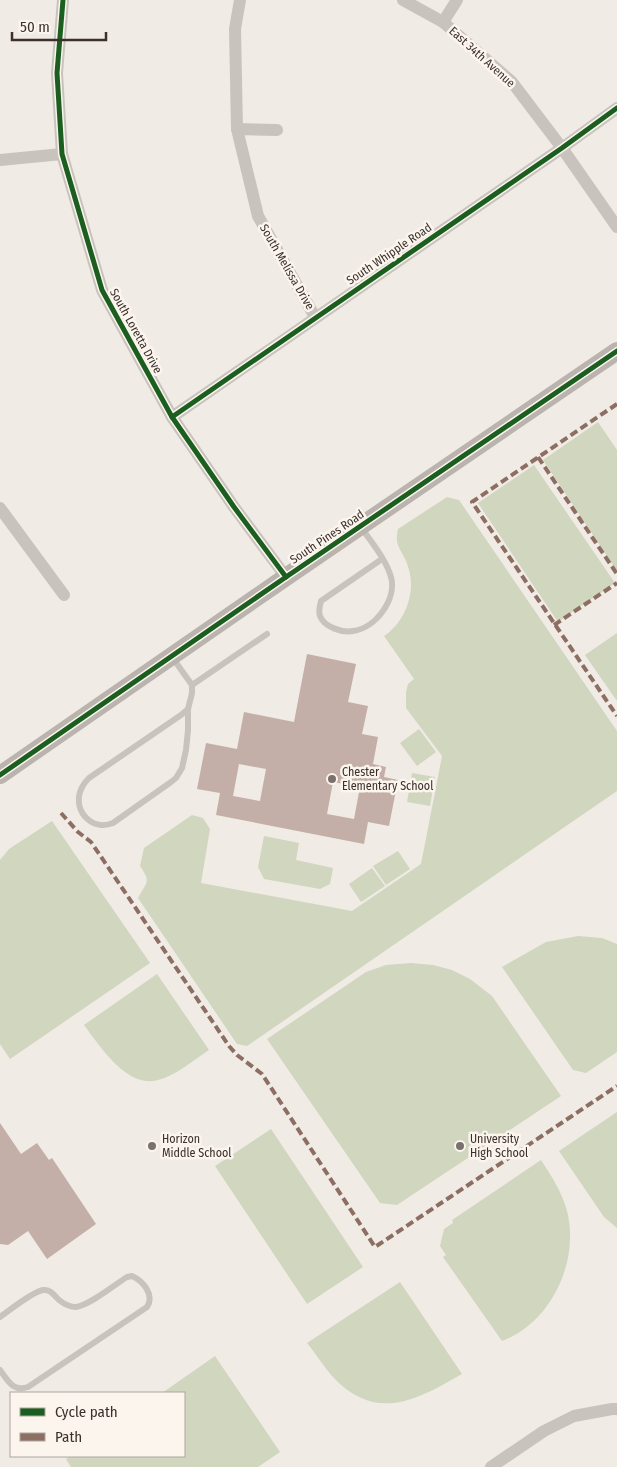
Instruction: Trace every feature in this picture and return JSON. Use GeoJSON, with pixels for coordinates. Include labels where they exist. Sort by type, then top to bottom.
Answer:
{"type":"FeatureCollection","features":[{"type":"Feature","properties":{"kind":"street","name":"South Loretta Drive"},"geometry":{"type":"LineString","coordinates":[[63,0],[57,73],[62,154],[102,290],[172,417],[286,577]]}},
{"type":"Feature","properties":{"kind":"street","name":"South Melissa Drive"},"geometry":{"type":"LineString","coordinates":[[240,0],[235,29],[238,129],[258,216],[315,317]]}},
{"type":"Feature","properties":{"kind":"street","name":"East 34th Avenue"},"geometry":{"type":"LineString","coordinates":[[403,0],[443,22],[512,82],[562,148],[617,227]]}},
{"type":"Feature","properties":{"kind":"street"},"geometry":{"type":"LineString","coordinates":[[443,22],[457,0]]}},
{"type":"Feature","properties":{"kind":"street","name":"South Whipple Road"},"geometry":{"type":"LineString","coordinates":[[172,417],[617,108]]}},
{"type":"Feature","properties":{"kind":"street"},"geometry":{"type":"LineString","coordinates":[[238,129],[277,130]]}},
{"type":"Feature","properties":{"kind":"street"},"geometry":{"type":"LineString","coordinates":[[0,160],[62,154]]}},
{"type":"Feature","properties":{"kind":"street","name":"South Pines Road"},"geometry":{"type":"LineString","coordinates":[[0,775],[617,351]]}},
{"type":"Feature","properties":{"kind":"street"},"geometry":{"type":"LineString","coordinates":[[0,508],[64,595]]}},
{"type":"Feature","properties":{"kind":"street"},"geometry":{"type":"LineString","coordinates":[[490,1467],[544,1431],[574,1416],[617,1409]]}},
{"type":"Feature","properties":{"kind":"lane"},"geometry":{"type":"LineString","coordinates":[[360,526],[382,558],[391,576],[390,598],[378,617],[362,628],[346,631],[330,626],[319,615],[321,601],[382,558]]}},
{"type":"Feature","properties":{"kind":"lane"},"geometry":{"type":"LineString","coordinates":[[192,685],[267,634]]}},
{"type":"Feature","properties":{"kind":"lane"},"geometry":{"type":"LineString","coordinates":[[171,656],[192,685],[182,768],[176,778],[113,823],[103,825],[87,820],[79,804],[80,792],[89,778],[188,709]]}},
{"type":"Feature","properties":{"kind":"lane"},"geometry":{"type":"LineString","coordinates":[[0,1317],[34,1293],[42,1290],[51,1292],[61,1302],[78,1307],[95,1299],[126,1277],[132,1276],[142,1283],[150,1297],[150,1303],[147,1307],[28,1387],[17,1389],[0,1370]]}},
{"type":"Feature","properties":{"kind":"green space"},"geometry":{"type":"Polygon","coordinates":[[[598,422],[617,450],[617,571],[543,460],[598,422]]]}},
{"type":"Feature","properties":{"kind":"green space"},"geometry":{"type":"Polygon","coordinates":[[[534,465],[615,583],[558,622],[478,503],[534,465]]]}},
{"type":"Feature","properties":{"kind":"green space"},"geometry":{"type":"Polygon","coordinates":[[[447,497],[459,500],[617,731],[617,791],[247,1046],[237,1044],[138,898],[147,879],[140,866],[144,848],[192,815],[203,818],[210,829],[201,883],[352,911],[421,864],[442,756],[406,708],[408,684],[414,679],[384,636],[403,616],[411,589],[408,566],[397,543],[398,529],[447,497]]]}},
{"type":"Feature","properties":{"kind":"green space"},"geometry":{"type":"Polygon","coordinates":[[[617,633],[617,701],[585,655],[617,633]]]}},
{"type":"Feature","properties":{"kind":"green space"},"geometry":{"type":"Polygon","coordinates":[[[419,729],[436,752],[417,766],[400,743],[419,729]]]}},
{"type":"Feature","properties":{"kind":"green space"},"geometry":{"type":"Polygon","coordinates":[[[412,773],[435,777],[430,806],[407,802],[412,773]]]}},
{"type":"Feature","properties":{"kind":"green space"},"geometry":{"type":"Polygon","coordinates":[[[52,821],[150,963],[10,1059],[0,1044],[0,860],[9,849],[52,821]]]}},
{"type":"Feature","properties":{"kind":"green space"},"geometry":{"type":"Polygon","coordinates":[[[264,836],[299,843],[296,860],[333,868],[330,884],[320,889],[264,879],[258,867],[264,836]]]}},
{"type":"Feature","properties":{"kind":"green space"},"geometry":{"type":"Polygon","coordinates":[[[398,851],[410,869],[386,885],[373,866],[398,851]]]}},
{"type":"Feature","properties":{"kind":"green space"},"geometry":{"type":"Polygon","coordinates":[[[372,868],[385,886],[361,902],[349,884],[372,868]]]}},
{"type":"Feature","properties":{"kind":"green space"},"geometry":{"type":"Polygon","coordinates":[[[578,936],[602,938],[617,944],[617,1052],[586,1073],[573,1070],[502,967],[546,942],[578,936]]]}},
{"type":"Feature","properties":{"kind":"green space"},"geometry":{"type":"Polygon","coordinates":[[[411,963],[433,965],[452,970],[470,979],[492,996],[561,1096],[397,1205],[380,1203],[267,1039],[366,972],[386,965],[411,963]]]}},
{"type":"Feature","properties":{"kind":"green space"},"geometry":{"type":"Polygon","coordinates":[[[157,974],[209,1050],[171,1075],[158,1080],[147,1081],[136,1078],[115,1064],[84,1025],[157,974]]]}},
{"type":"Feature","properties":{"kind":"green space"},"geometry":{"type":"Polygon","coordinates":[[[617,1112],[617,1228],[604,1217],[559,1151],[617,1112]]]}},
{"type":"Feature","properties":{"kind":"green space"},"geometry":{"type":"Polygon","coordinates":[[[271,1129],[363,1267],[307,1304],[215,1166],[271,1129]]]}},
{"type":"Feature","properties":{"kind":"green space"},"geometry":{"type":"Polygon","coordinates":[[[541,1160],[553,1179],[567,1211],[570,1230],[569,1250],[565,1269],[558,1288],[548,1305],[535,1320],[519,1332],[502,1341],[443,1257],[446,1255],[440,1246],[444,1229],[453,1223],[452,1220],[541,1160]]]}},
{"type":"Feature","properties":{"kind":"green space"},"geometry":{"type":"Polygon","coordinates":[[[400,1282],[462,1374],[413,1399],[381,1403],[365,1400],[349,1391],[333,1377],[307,1343],[400,1282]]]}},
{"type":"Feature","properties":{"kind":"green space"},"geometry":{"type":"Polygon","coordinates":[[[215,1356],[280,1452],[258,1467],[71,1467],[66,1459],[69,1457],[185,1457],[185,1392],[163,1392],[215,1356]]]}},
{"type":"Feature","properties":{"kind":"building"},"geometry":{"type":"Polygon","coordinates":[[[307,654],[356,664],[348,702],[368,706],[362,734],[378,737],[373,764],[386,767],[384,777],[398,780],[389,826],[368,822],[364,844],[216,815],[220,793],[197,789],[206,743],[237,749],[244,712],[294,722],[307,654]],[[239,764],[233,796],[260,801],[266,769],[239,764]],[[333,782],[327,814],[354,819],[360,787],[333,782]]]}},
{"type":"Feature","properties":{"kind":"building"},"geometry":{"type":"Polygon","coordinates":[[[0,1123],[21,1154],[37,1143],[49,1160],[52,1158],[96,1224],[47,1259],[28,1231],[8,1245],[0,1244],[0,1123]]]}},
{"type":"Feature","properties":{"kind":"marked path"},"geometry":{"type":"LineString","coordinates":[[617,404],[472,502],[617,716]]}},
{"type":"Feature","properties":{"kind":"marked path"},"geometry":{"type":"LineString","coordinates":[[538,457],[617,574]]}},
{"type":"Feature","properties":{"kind":"marked path"},"geometry":{"type":"LineString","coordinates":[[554,625],[617,583]]}},
{"type":"Feature","properties":{"kind":"marked path"},"geometry":{"type":"LineString","coordinates":[[61,813],[78,832],[91,842],[229,1046],[237,1055],[262,1074],[375,1247],[617,1086]]}},
{"type":"Feature","properties":{"kind":"cycle path"},"geometry":{"type":"LineString","coordinates":[[63,0],[57,73],[62,154],[102,290],[172,417],[234,507],[286,577]]}},
{"type":"Feature","properties":{"kind":"cycle path"},"geometry":{"type":"LineString","coordinates":[[172,417],[617,108]]}},
{"type":"Feature","properties":{"kind":"cycle path"},"geometry":{"type":"LineString","coordinates":[[0,775],[617,351]]}},
{"type":"Feature","properties":{"kind":"place","name":"Chester Elementary School"},"geometry":{"type":"Point","coordinates":[332,779]}},
{"type":"Feature","properties":{"kind":"place","name":"Horizon Middle School"},"geometry":{"type":"Point","coordinates":[152,1146]}},
{"type":"Feature","properties":{"kind":"place","name":"University High School"},"geometry":{"type":"Point","coordinates":[460,1146]}}]}
